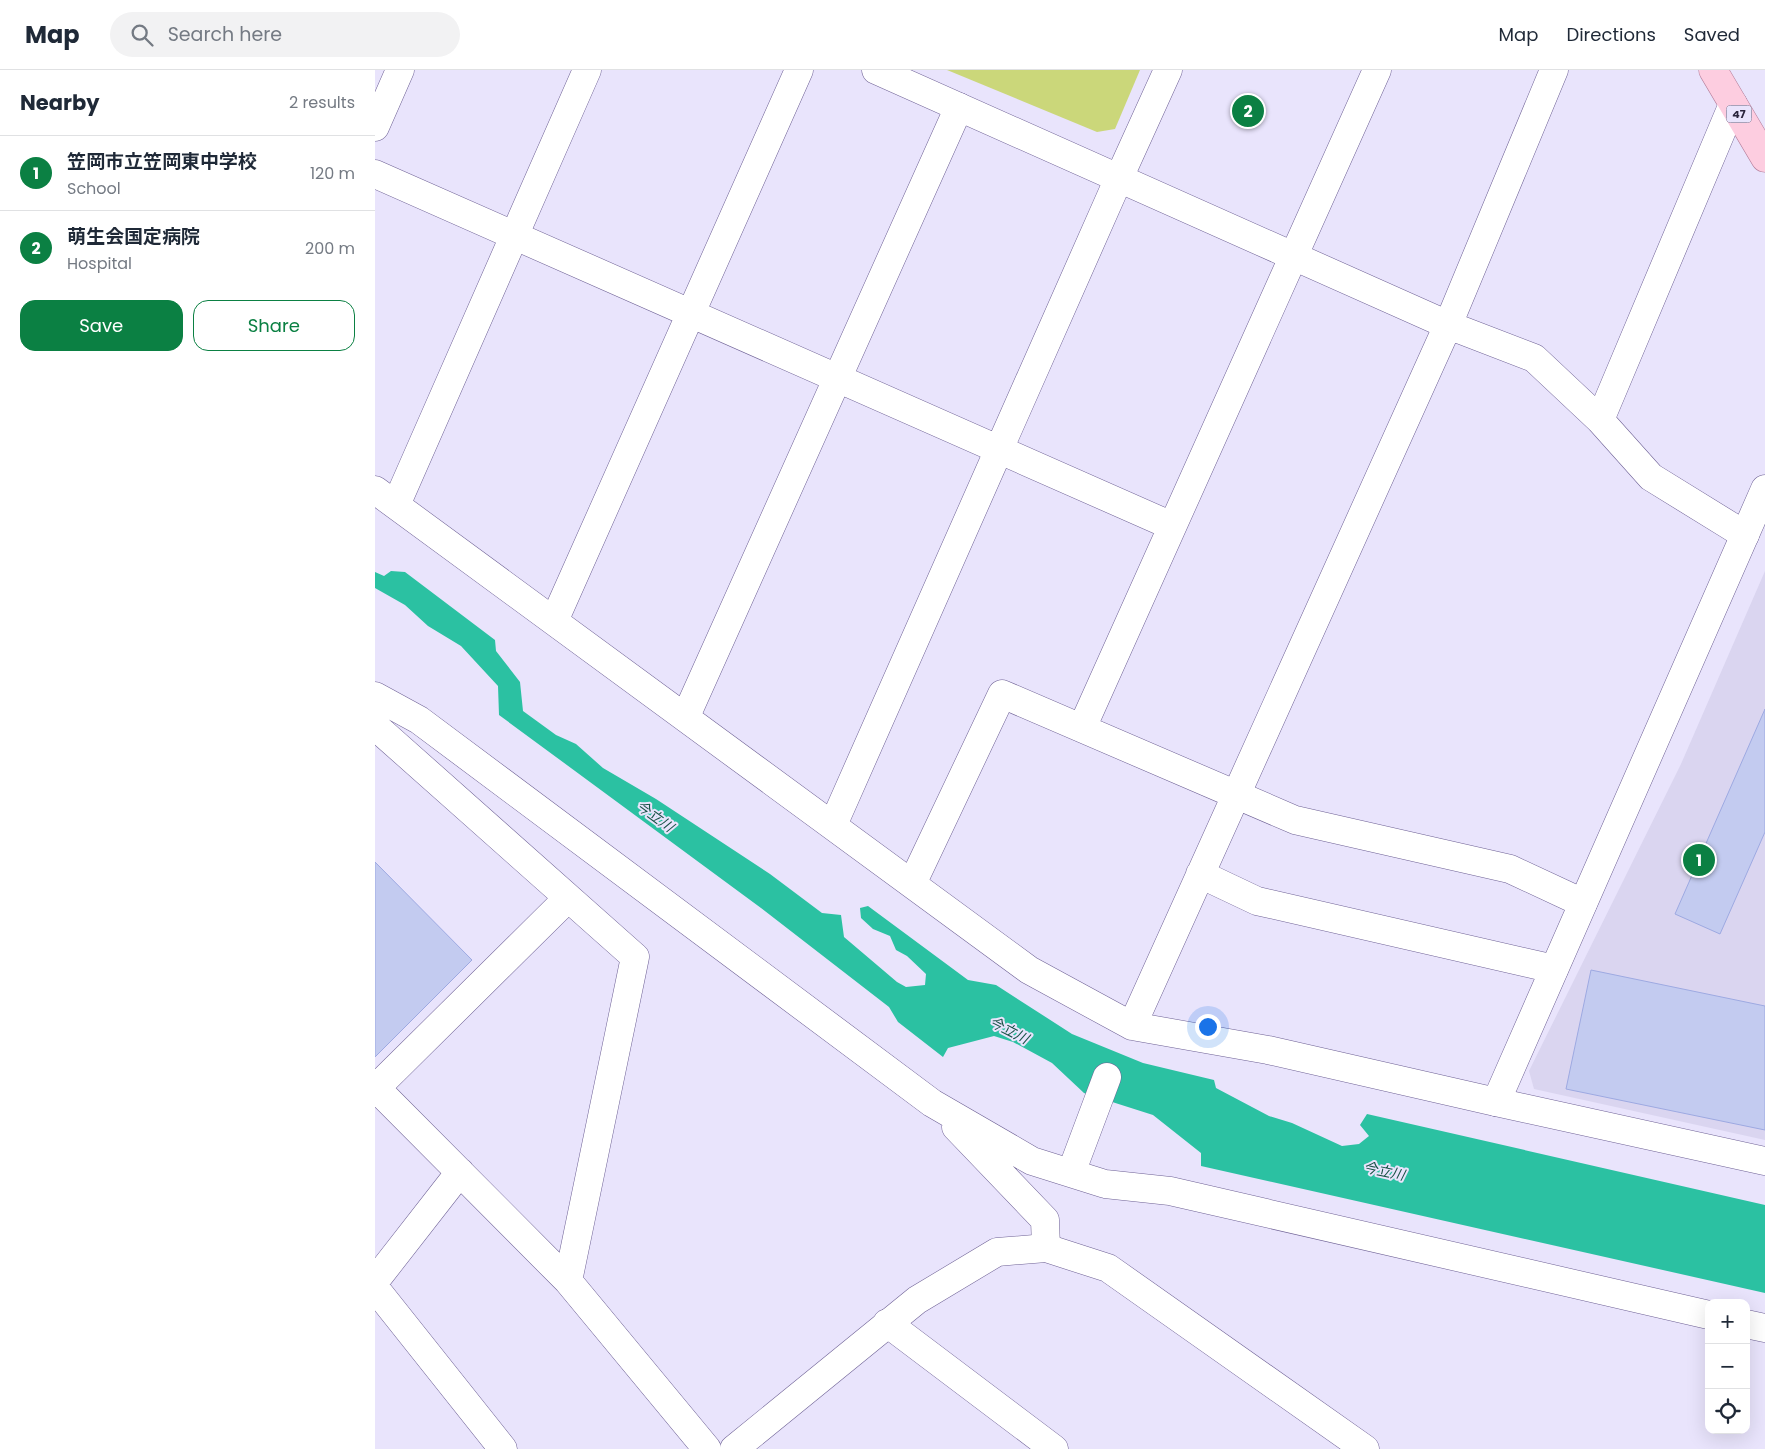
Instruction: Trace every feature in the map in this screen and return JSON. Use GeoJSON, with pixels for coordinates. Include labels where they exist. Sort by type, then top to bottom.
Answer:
{"type":"FeatureCollection","features":[{"type":"Feature","properties":{"kind":"main road","name":"47"},"geometry":{"type":"LineString","coordinates":[[1713,70],[1765,158]]}},
{"type":"Feature","properties":{"kind":"street"},"geometry":{"type":"LineString","coordinates":[[375,126],[400,70]]}},
{"type":"Feature","properties":{"kind":"street"},"geometry":{"type":"LineString","coordinates":[[587,70],[514,235],[385,497],[1029,970],[1132,1026],[1267,1050],[1765,1161]]}},
{"type":"Feature","properties":{"kind":"street"},"geometry":{"type":"LineString","coordinates":[[555,621],[799,70]]}},
{"type":"Feature","properties":{"kind":"street"},"geometry":{"type":"LineString","coordinates":[[877,70],[1447,325],[1535,358],[1600,420],[1651,477],[1745,534]]}},
{"type":"Feature","properties":{"kind":"street"},"geometry":{"type":"LineString","coordinates":[[833,826],[1168,70]]}},
{"type":"Feature","properties":{"kind":"street"},"geometry":{"type":"LineString","coordinates":[[1082,728],[1377,70]]}},
{"type":"Feature","properties":{"kind":"street"},"geometry":{"type":"LineString","coordinates":[[1132,1026],[1447,325],[1555,70]]}},
{"type":"Feature","properties":{"kind":"street"},"geometry":{"type":"LineString","coordinates":[[1600,420],[1733,104]]}},
{"type":"Feature","properties":{"kind":"street"},"geometry":{"type":"LineString","coordinates":[[685,716],[959,107]]}},
{"type":"Feature","properties":{"kind":"street"},"geometry":{"type":"LineString","coordinates":[[375,174],[1172,526]]}},
{"type":"Feature","properties":{"kind":"street"},"geometry":{"type":"LineString","coordinates":[[1495,1102],[1765,489]]}},
{"type":"Feature","properties":{"kind":"street"},"geometry":{"type":"LineString","coordinates":[[912,884],[1002,694],[1295,820],[1510,869],[1583,903]]}},
{"type":"Feature","properties":{"kind":"street"},"geometry":{"type":"LineString","coordinates":[[375,696],[419,720],[932,1102],[1033,1161],[1074,1164],[1105,1184],[1180,1194],[1705,1314]]}},
{"type":"Feature","properties":{"kind":"street"},"geometry":{"type":"LineString","coordinates":[[375,726],[635,956],[568,1282]]}},
{"type":"Feature","properties":{"kind":"street"},"geometry":{"type":"LineString","coordinates":[[1200,874],[1257,901],[1554,969]]}},
{"type":"Feature","properties":{"kind":"street"},"geometry":{"type":"LineString","coordinates":[[568,898],[375,1088],[568,1282],[707,1449]]}},
{"type":"Feature","properties":{"kind":"street"},"geometry":{"type":"LineString","coordinates":[[1074,1164],[1107,1077]]}},
{"type":"Feature","properties":{"kind":"street"},"geometry":{"type":"LineString","coordinates":[[932,1102],[1045,1220],[1046,1248]]}},
{"type":"Feature","properties":{"kind":"street"},"geometry":{"type":"LineString","coordinates":[[375,1281],[460,1172]]}},
{"type":"Feature","properties":{"kind":"street"},"geometry":{"type":"LineString","coordinates":[[734,1449],[917,1300],[997,1252],[1046,1248],[1108,1268],[1365,1449]]}},
{"type":"Feature","properties":{"kind":"street"},"geometry":{"type":"LineString","coordinates":[[375,1288],[503,1449]]}},
{"type":"Feature","properties":{"kind":"street"},"geometry":{"type":"LineString","coordinates":[[887,1323],[1054,1449]]}},
{"type":"Feature","properties":{"kind":"street"},"geometry":{"type":"LineString","coordinates":[[1750,1325],[1765,1328]]}},
{"type":"Feature","properties":{"kind":"shaded area"},"geometry":{"type":"Polygon","coordinates":[[[947,70],[1140,70],[1115,129],[1097,132],[947,70]]]}},
{"type":"Feature","properties":{"kind":"shaded area"},"geometry":{"type":"Polygon","coordinates":[[[1765,571],[1765,1140],[1534,1089],[1529,1071],[1681,764],[1765,571]]]}},
{"type":"Feature","properties":{"kind":"water","name":"今立川"},"geometry":{"type":"Polygon","coordinates":[[[391,571],[405,572],[495,640],[496,651],[520,682],[523,711],[556,735],[576,744],[603,768],[656,799],[770,874],[822,913],[841,915],[844,937],[897,982],[906,987],[925,985],[926,974],[907,956],[896,950],[890,936],[873,929],[861,918],[860,908],[868,906],[968,980],[996,985],[1072,1034],[1143,1063],[1214,1080],[1216,1088],[1269,1116],[1292,1123],[1342,1146],[1359,1144],[1369,1136],[1360,1125],[1367,1114],[1765,1205],[1765,1293],[1201,1166],[1201,1153],[1153,1115],[1084,1093],[1052,1063],[1013,1042],[994,1036],[948,1048],[943,1057],[898,1022],[889,1007],[761,908],[499,715],[498,686],[461,646],[428,626],[405,605],[375,588],[375,572],[384,576],[391,571]]]}},
{"type":"Feature","properties":{"kind":"building"},"geometry":{"type":"Polygon","coordinates":[[[1765,709],[1765,832],[1720,934],[1675,914],[1765,709]]]}},
{"type":"Feature","properties":{"kind":"building"},"geometry":{"type":"Polygon","coordinates":[[[375,862],[472,960],[375,1057],[375,862]]]}},
{"type":"Feature","properties":{"kind":"building"},"geometry":{"type":"Polygon","coordinates":[[[1591,970],[1765,1006],[1765,1130],[1566,1089],[1591,970]]]}},
{"type":"Feature","properties":{"kind":"place","name":"萌生会国定病院"},"geometry":{"type":"Point","coordinates":[1248,111]}},
{"type":"Feature","properties":{"kind":"place","name":"笠岡市立笠岡東中学校"},"geometry":{"type":"Point","coordinates":[1699,860]}}]}
